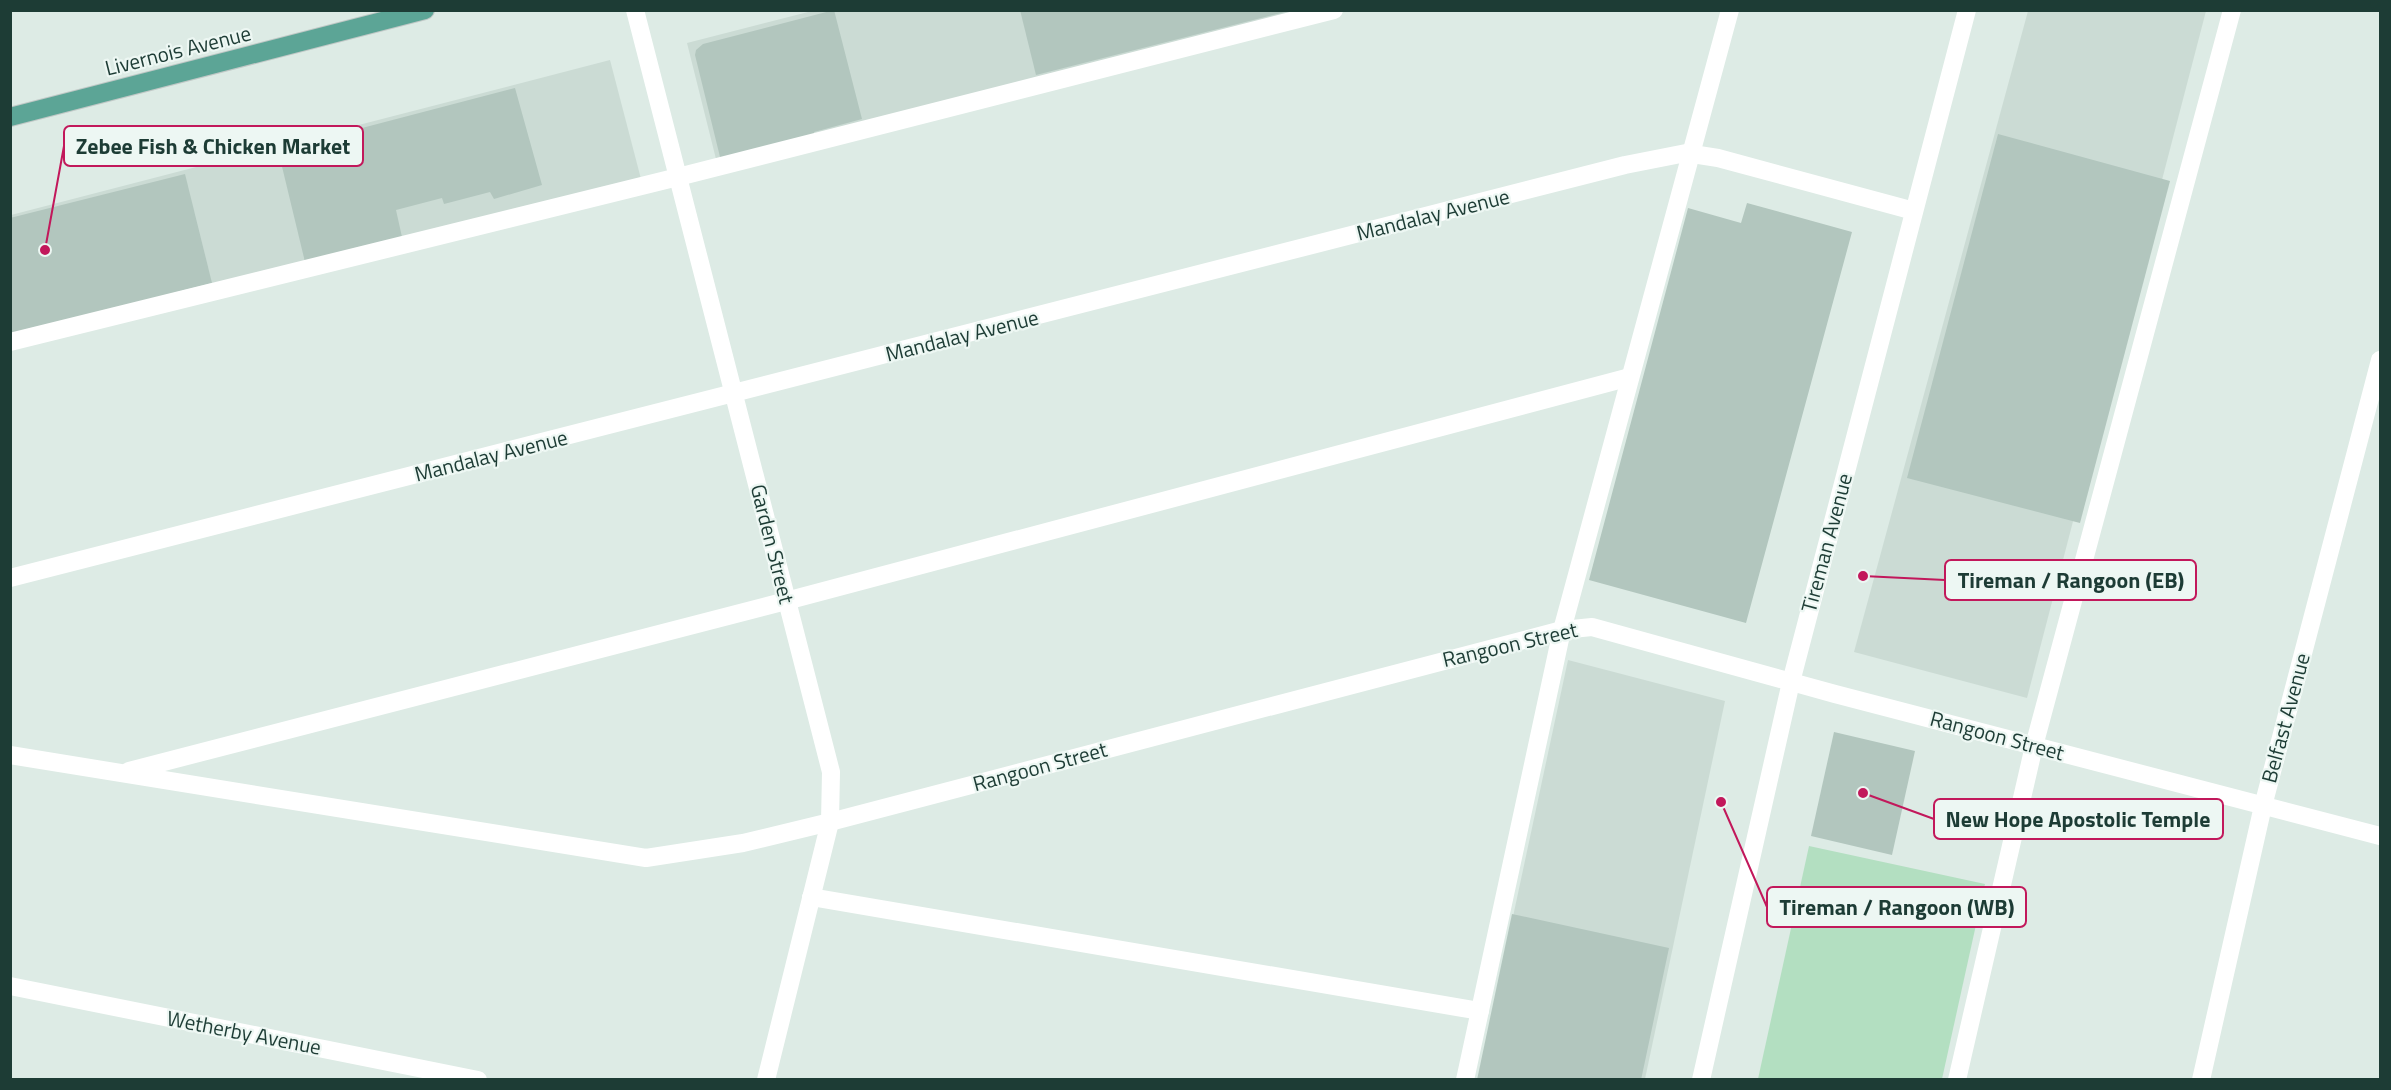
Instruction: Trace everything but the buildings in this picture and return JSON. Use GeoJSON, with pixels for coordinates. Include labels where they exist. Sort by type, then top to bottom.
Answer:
{"type":"FeatureCollection","features":[{"type":"Feature","properties":{"kind":"main road","name":"Livernois Avenue"},"geometry":{"type":"LineString","coordinates":[[10,117],[426,10]]}},
{"type":"Feature","properties":{"kind":"street","name":"Garden Street"},"geometry":{"type":"LineString","coordinates":[[635,10],[831,772],[830,822],[766,1080]]}},
{"type":"Feature","properties":{"kind":"street"},"geometry":{"type":"LineString","coordinates":[[10,342],[678,177],[1334,10]]}},
{"type":"Feature","properties":{"kind":"street"},"geometry":{"type":"LineString","coordinates":[[1465,1080],[1562,630],[1730,10]]}},
{"type":"Feature","properties":{"kind":"street","name":"Tireman Avenue"},"geometry":{"type":"LineString","coordinates":[[1701,1080],[1791,682],[1968,10]]}},
{"type":"Feature","properties":{"kind":"street"},"geometry":{"type":"LineString","coordinates":[[1957,1080],[2034,746],[2232,10]]}},
{"type":"Feature","properties":{"kind":"street","name":"Mandalay Avenue"},"geometry":{"type":"LineString","coordinates":[[10,578],[1625,165],[1691,154],[1718,158],[1914,211]]}},
{"type":"Feature","properties":{"kind":"street","name":"Belfast Avenue"},"geometry":{"type":"LineString","coordinates":[[2201,1080],[2263,806],[2380,360]]}},
{"type":"Feature","properties":{"kind":"street"},"geometry":{"type":"LineString","coordinates":[[122,773],[786,601],[1630,377]]}},
{"type":"Feature","properties":{"kind":"street","name":"Rangoon Street"},"geometry":{"type":"LineString","coordinates":[[10,755],[646,858],[743,843],[830,822],[1562,630],[1592,627],[1791,682],[2380,836]]}},
{"type":"Feature","properties":{"kind":"street"},"geometry":{"type":"LineString","coordinates":[[811,897],[1480,1011]]}},
{"type":"Feature","properties":{"kind":"street","name":"Wetherby Avenue"},"geometry":{"type":"LineString","coordinates":[[10,986],[478,1080]]}},
{"type":"Feature","properties":{"kind":"shaded area"},"geometry":{"type":"Polygon","coordinates":[[[812,11],[1298,11],[716,159],[687,43],[812,11]]]}},
{"type":"Feature","properties":{"kind":"shaded area"},"geometry":{"type":"Polygon","coordinates":[[[2028,11],[2206,11],[2027,698],[1854,652],[2028,11]]]}},
{"type":"Feature","properties":{"kind":"shaded area"},"geometry":{"type":"Polygon","coordinates":[[[610,60],[641,179],[11,342],[11,215],[610,60]]]}},
{"type":"Feature","properties":{"kind":"shaded area"},"geometry":{"type":"Polygon","coordinates":[[[1568,660],[1725,701],[1645,1079],[1478,1080],[1568,660]]]}},
{"type":"Feature","properties":{"kind":"green space"},"geometry":{"type":"Polygon","coordinates":[[[1809,846],[1985,884],[1942,1079],[1758,1079],[1809,846]]]}},
{"type":"Feature","properties":{"kind":"place","name":"Zebee Fish & Chicken Market"},"geometry":{"type":"Point","coordinates":[45,250]}},
{"type":"Feature","properties":{"kind":"place","name":"Tireman / Rangoon (EB)"},"geometry":{"type":"Point","coordinates":[1863,576]}},
{"type":"Feature","properties":{"kind":"place","name":"New Hope Apostolic Temple"},"geometry":{"type":"Point","coordinates":[1863,793]}},
{"type":"Feature","properties":{"kind":"place","name":"Tireman / Rangoon (WB)"},"geometry":{"type":"Point","coordinates":[1721,802]}}]}
